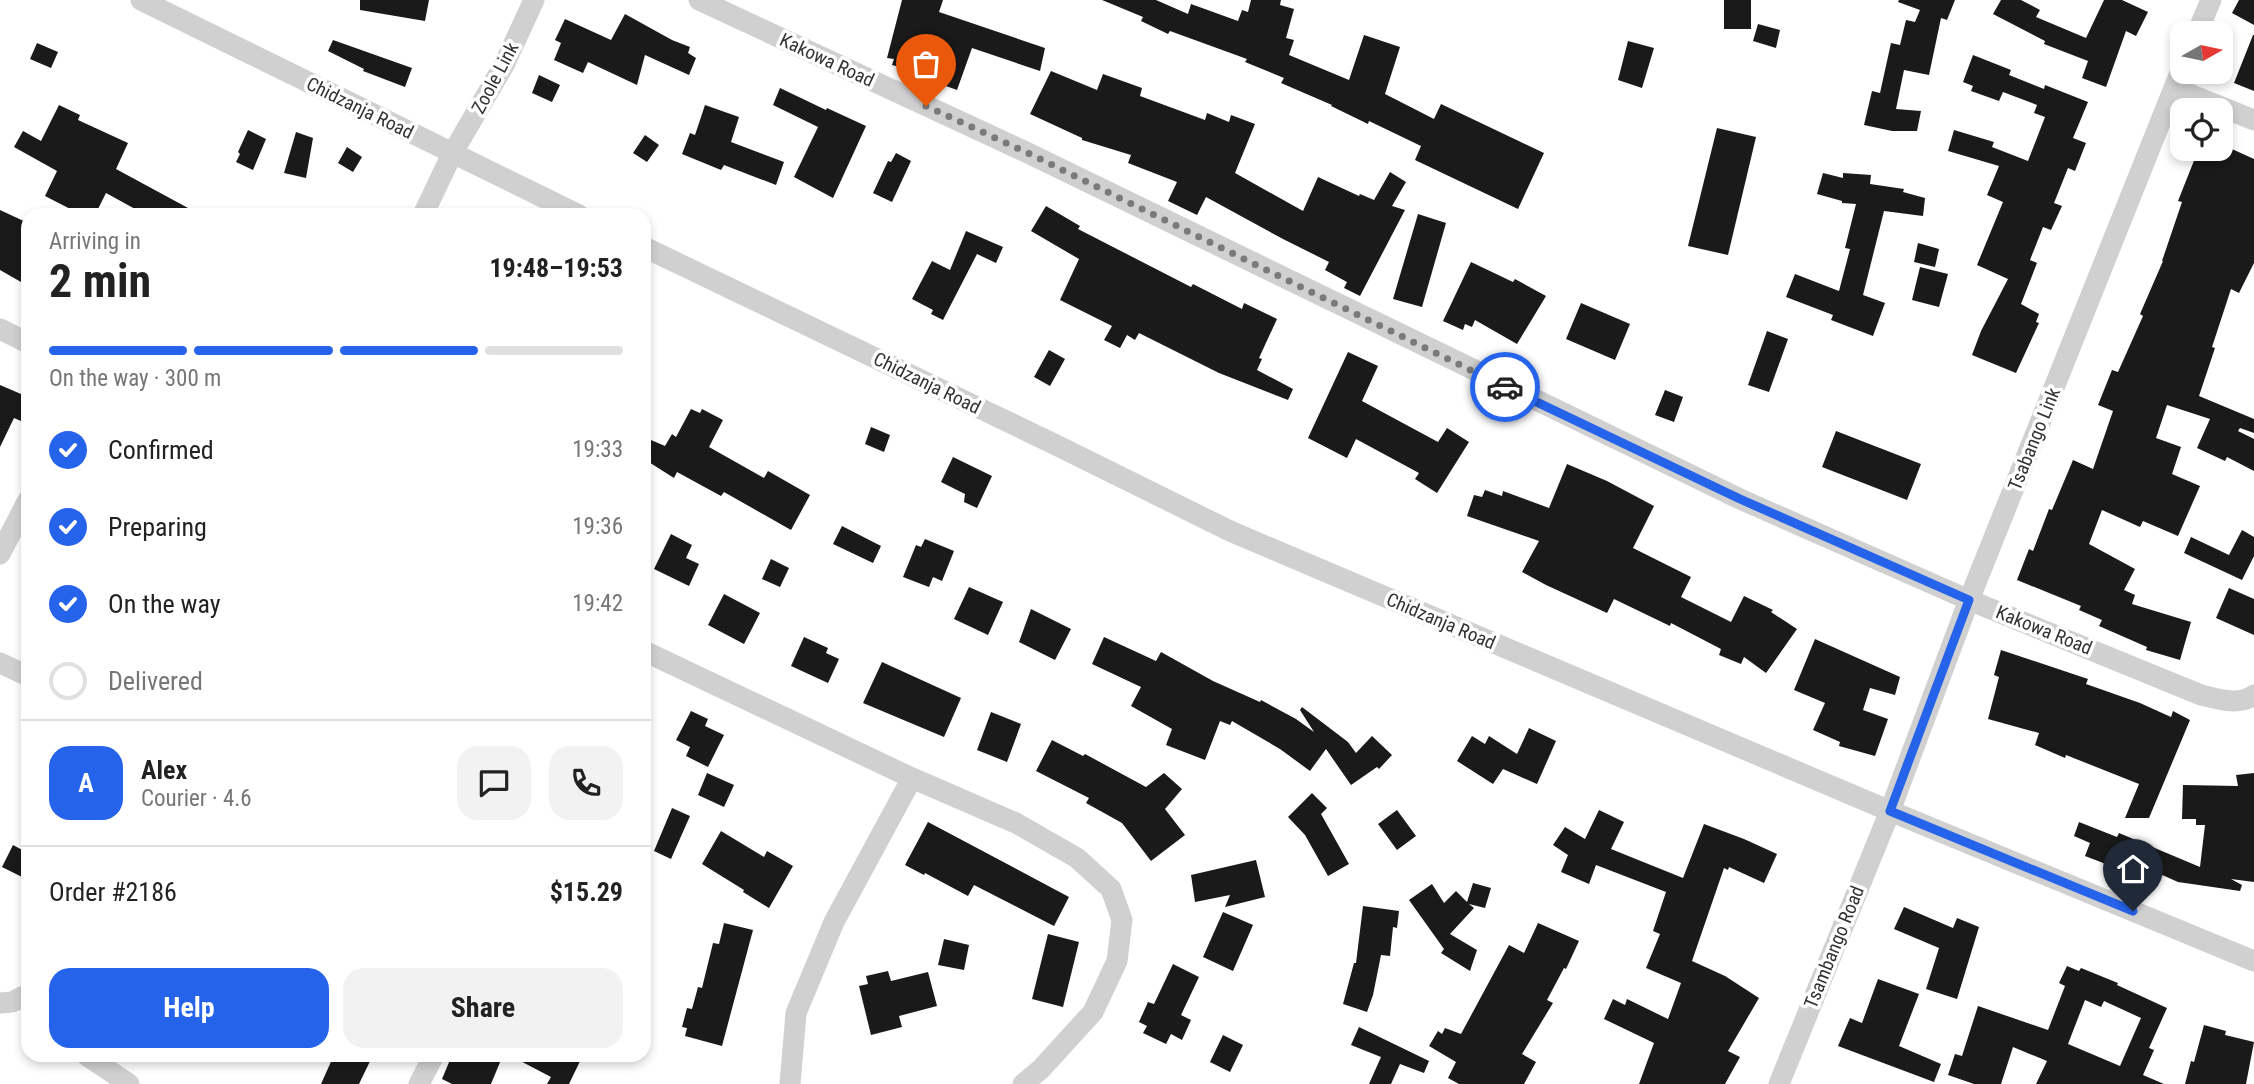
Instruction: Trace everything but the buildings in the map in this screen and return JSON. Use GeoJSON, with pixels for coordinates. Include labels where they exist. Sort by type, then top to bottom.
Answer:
{"type":"FeatureCollection","features":[{"type":"Feature","properties":{"kind":"street","name":"Chidzanja Road"},"geometry":{"type":"LineString","coordinates":[[141,0],[565,208]]}},
{"type":"Feature","properties":{"kind":"street","name":"Zoole Link"},"geometry":{"type":"LineString","coordinates":[[426,208],[453,154],[504,65],[534,0]]}},
{"type":"Feature","properties":{"kind":"street","name":"Kakowa Road"},"geometry":{"type":"LineString","coordinates":[[699,0],[1028,153],[1740,499],[1969,600],[2201,695],[2224,701],[2248,699],[2254,695]]}},
{"type":"Feature","properties":{"kind":"street"},"geometry":{"type":"LineString","coordinates":[[2202,21],[2211,0]]}},
{"type":"Feature","properties":{"kind":"street","name":"Tsabango Link"},"geometry":{"type":"LineString","coordinates":[[1890,811],[1969,600],[2176,84]]}},
{"type":"Feature","properties":{"kind":"street"},"geometry":{"type":"LineString","coordinates":[[2174,89],[2254,120]]}},
{"type":"Feature","properties":{"kind":"street","name":"Chidzanja Road"},"geometry":{"type":"LineString","coordinates":[[651,250],[1230,531],[1890,811],[2254,961]]}},
{"type":"Feature","properties":{"kind":"street"},"geometry":{"type":"LineString","coordinates":[[0,329],[21,340]]}},
{"type":"Feature","properties":{"kind":"street"},"geometry":{"type":"LineString","coordinates":[[0,555],[21,514]]}},
{"type":"Feature","properties":{"kind":"street"},"geometry":{"type":"LineString","coordinates":[[651,654],[912,778],[1016,822],[1077,858],[1111,889],[1122,920],[1117,961],[1093,1012],[1041,1069],[1023,1084]]}},
{"type":"Feature","properties":{"kind":"street"},"geometry":{"type":"LineString","coordinates":[[0,663],[21,673]]}},
{"type":"Feature","properties":{"kind":"street"},"geometry":{"type":"LineString","coordinates":[[790,1084],[796,1013],[834,922],[912,778]]}},
{"type":"Feature","properties":{"kind":"street","name":"Tsambango Road"},"geometry":{"type":"LineString","coordinates":[[1779,1084],[1890,811]]}},
{"type":"Feature","properties":{"kind":"street"},"geometry":{"type":"LineString","coordinates":[[0,1003],[21,999]]}},
{"type":"Feature","properties":{"kind":"street"},"geometry":{"type":"LineString","coordinates":[[96,1062],[129,1084]]}},
{"type":"Feature","properties":{"kind":"street"},"geometry":{"type":"LineString","coordinates":[[419,1084],[430,1062]]}},
{"type":"Feature","properties":{"kind":"way so far"},"geometry":{"type":"LineString","coordinates":[[926,106],[1028,153],[1505,387]]}},
{"type":"Feature","properties":{"kind":"route"},"geometry":{"type":"LineString","coordinates":[[1505,387],[1740,499],[1969,600],[1890,811],[2133,911]]}}]}
